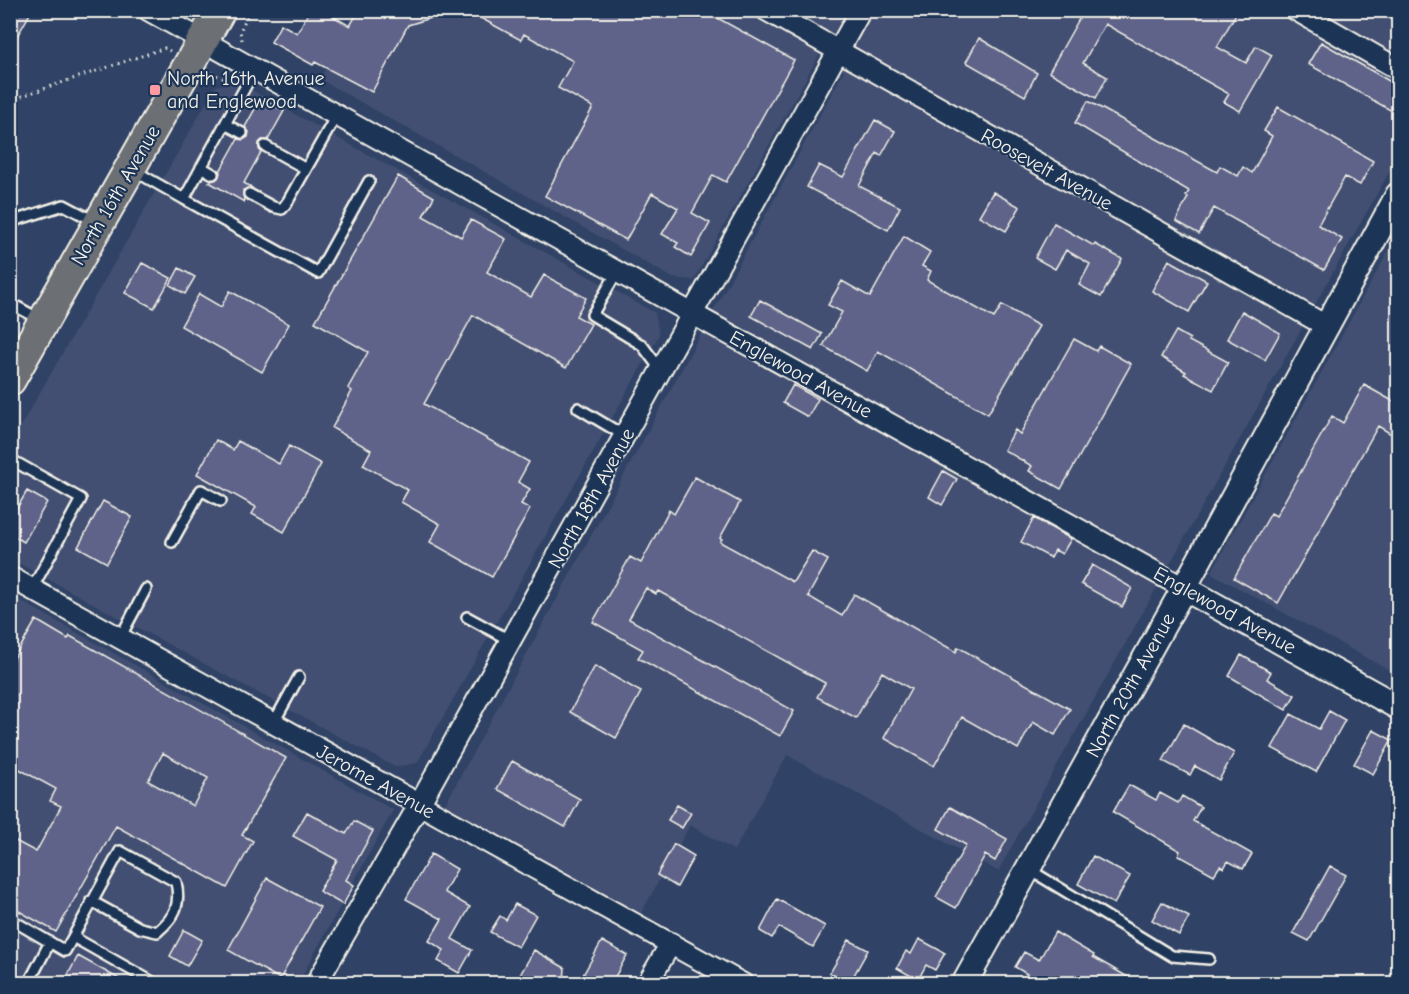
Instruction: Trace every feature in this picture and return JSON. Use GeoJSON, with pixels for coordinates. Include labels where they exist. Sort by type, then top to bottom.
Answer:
{"type":"FeatureCollection","features":[{"type":"Feature","properties":{"kind":"main road","name":"North 16th Avenue"},"geometry":{"type":"LineString","coordinates":[[10,380],[220,10]]}},
{"type":"Feature","properties":{"kind":"street","name":"Englewood Avenue"},"geometry":{"type":"LineString","coordinates":[[148,10],[1398,707]]}},
{"type":"Feature","properties":{"kind":"street","name":"Roosevelt Avenue"},"geometry":{"type":"LineString","coordinates":[[766,10],[1328,327]]}},
{"type":"Feature","properties":{"kind":"street","name":"North 18th Avenue"},"geometry":{"type":"LineString","coordinates":[[316,984],[626,436],[861,10]]}},
{"type":"Feature","properties":{"kind":"street"},"geometry":{"type":"LineString","coordinates":[[1296,10],[1398,69]]}},
{"type":"Feature","properties":{"kind":"street","name":"North 20th Avenue"},"geometry":{"type":"LineString","coordinates":[[964,984],[1328,327],[1398,195]]}},
{"type":"Feature","properties":{"kind":"street","name":"Jerome Avenue"},"geometry":{"type":"LineString","coordinates":[[10,577],[743,984]]}},
{"type":"Feature","properties":{"kind":"street"},"geometry":{"type":"LineString","coordinates":[[647,984],[670,942]]}},
{"type":"Feature","properties":{"kind":"lane"},"geometry":{"type":"LineString","coordinates":[[184,199],[254,71]]}},
{"type":"Feature","properties":{"kind":"lane"},"geometry":{"type":"LineString","coordinates":[[249,194],[273,207],[282,209],[336,116]]}},
{"type":"Feature","properties":{"kind":"lane"},"geometry":{"type":"LineString","coordinates":[[225,124],[242,133]]}},
{"type":"Feature","properties":{"kind":"lane"},"geometry":{"type":"LineString","coordinates":[[265,146],[306,169]]}},
{"type":"Feature","properties":{"kind":"lane"},"geometry":{"type":"LineString","coordinates":[[201,167],[213,174]]}},
{"type":"Feature","properties":{"kind":"lane"},"geometry":{"type":"LineString","coordinates":[[130,169],[318,273],[369,181]]}},
{"type":"Feature","properties":{"kind":"lane"},"geometry":{"type":"LineString","coordinates":[[10,222],[64,205],[98,223]]}},
{"type":"Feature","properties":{"kind":"lane"},"geometry":{"type":"LineString","coordinates":[[617,272],[592,315],[642,345],[662,371]]}},
{"type":"Feature","properties":{"kind":"lane"},"geometry":{"type":"LineString","coordinates":[[10,303],[43,321]]}},
{"type":"Feature","properties":{"kind":"lane"},"geometry":{"type":"LineString","coordinates":[[578,408],[626,436]]}},
{"type":"Feature","properties":{"kind":"lane"},"geometry":{"type":"LineString","coordinates":[[10,459],[81,499],[32,589]]}},
{"type":"Feature","properties":{"kind":"lane"},"geometry":{"type":"LineString","coordinates":[[172,542],[201,490],[221,501]]}},
{"type":"Feature","properties":{"kind":"lane"},"geometry":{"type":"LineString","coordinates":[[120,638],[146,589]]}},
{"type":"Feature","properties":{"kind":"lane"},"geometry":{"type":"LineString","coordinates":[[468,617],[511,641]]}},
{"type":"Feature","properties":{"kind":"lane"},"geometry":{"type":"LineString","coordinates":[[273,724],[299,677]]}},
{"type":"Feature","properties":{"kind":"lane"},"geometry":{"type":"LineString","coordinates":[[10,919],[65,951],[120,851],[176,882],[179,893],[176,909],[170,922],[158,932],[140,928],[92,902]]}},
{"type":"Feature","properties":{"kind":"lane"},"geometry":{"type":"LineString","coordinates":[[1028,869],[1172,956],[1209,959]]}},
{"type":"Feature","properties":{"kind":"lane"},"geometry":{"type":"LineString","coordinates":[[73,937],[156,984]]}},
{"type":"Feature","properties":{"kind":"lane"},"geometry":{"type":"LineString","coordinates":[[28,984],[50,942]]}},
{"type":"Feature","properties":{"kind":"path"},"geometry":{"type":"LineString","coordinates":[[243,44],[240,31],[250,10]]}},
{"type":"Feature","properties":{"kind":"path"},"geometry":{"type":"LineString","coordinates":[[10,100],[167,49]]}},
{"type":"Feature","properties":{"kind":"path"},"geometry":{"type":"LineString","coordinates":[[214,75],[223,78]]}},
{"type":"Feature","properties":{"kind":"shaded area"},"geometry":{"type":"Polygon","coordinates":[[[355,11],[1398,11],[1398,156],[998,871],[787,755],[734,850],[690,825],[638,918],[442,810],[844,71],[819,55],[694,280],[673,278],[320,79],[355,11]]]}},
{"type":"Feature","properties":{"kind":"shaded area"},"geometry":{"type":"Polygon","coordinates":[[[235,81],[655,313],[659,335],[417,763],[395,767],[11,559],[11,443],[216,86],[235,81]]]}},
{"type":"Feature","properties":{"kind":"shaded area"},"geometry":{"type":"Polygon","coordinates":[[[1390,248],[1398,252],[1398,675],[1211,573],[1390,248]]]}},
{"type":"Feature","properties":{"kind":"shaded area"},"geometry":{"type":"Polygon","coordinates":[[[10,595],[393,810],[298,983],[11,983],[10,595]]]}},
{"type":"Feature","properties":{"kind":"building"},"geometry":{"type":"Polygon","coordinates":[[[10,10],[32,10],[10,49],[10,10]]]}},
{"type":"Feature","properties":{"kind":"building"},"geometry":{"type":"Polygon","coordinates":[[[310,10],[322,10],[350,26],[359,10],[444,10],[444,14],[408,25],[372,92],[315,62],[313,65],[271,42],[281,24],[297,33],[310,10]]]}},
{"type":"Feature","properties":{"kind":"building"},"geometry":{"type":"Polygon","coordinates":[[[466,10],[703,10],[794,60],[726,182],[713,175],[692,213],[710,223],[691,257],[675,247],[678,243],[662,234],[678,208],[652,193],[626,240],[545,196],[593,107],[558,88],[573,61],[524,34],[521,40],[466,10]]]}},
{"type":"Feature","properties":{"kind":"building"},"geometry":{"type":"Polygon","coordinates":[[[1081,10],[1238,10],[1217,47],[1246,63],[1256,46],[1272,55],[1240,111],[1224,102],[1229,94],[1105,24],[1083,63],[1107,77],[1096,98],[1049,72],[1083,12],[1081,10]]]}},
{"type":"Feature","properties":{"kind":"building"},"geometry":{"type":"Polygon","coordinates":[[[979,38],[1037,73],[1025,96],[966,62],[979,38]]]}},
{"type":"Feature","properties":{"kind":"building"},"geometry":{"type":"Polygon","coordinates":[[[1321,42],[1398,86],[1398,99],[1392,111],[1308,64],[1321,42]]]}},
{"type":"Feature","properties":{"kind":"building"},"geometry":{"type":"Polygon","coordinates":[[[261,98],[284,111],[268,140],[262,140],[259,143],[261,152],[244,183],[252,188],[243,190],[244,202],[209,182],[218,178],[220,173],[218,169],[220,171],[238,139],[243,140],[248,137],[249,132],[245,127],[261,98]]]}},
{"type":"Feature","properties":{"kind":"building"},"geometry":{"type":"Polygon","coordinates":[[[1088,101],[1217,172],[1220,166],[1238,176],[1243,167],[1252,173],[1272,136],[1264,131],[1278,107],[1373,161],[1360,185],[1345,177],[1318,225],[1342,239],[1324,270],[1214,208],[1199,234],[1176,221],[1189,191],[1075,123],[1088,101]]]}},
{"type":"Feature","properties":{"kind":"building"},"geometry":{"type":"Polygon","coordinates":[[[875,120],[895,131],[881,156],[877,153],[859,186],[900,207],[888,230],[807,187],[819,165],[843,177],[875,120]]]}},
{"type":"Feature","properties":{"kind":"building"},"geometry":{"type":"Polygon","coordinates":[[[398,176],[434,197],[423,216],[461,237],[471,220],[506,239],[487,272],[531,297],[544,275],[586,298],[576,316],[591,324],[566,368],[473,315],[424,404],[529,462],[518,482],[530,489],[521,504],[530,509],[492,577],[430,542],[440,524],[401,502],[408,490],[363,465],[371,450],[332,428],[352,391],[348,388],[368,352],[315,322],[398,176]]]}},
{"type":"Feature","properties":{"kind":"building"},"geometry":{"type":"Polygon","coordinates":[[[993,192],[1020,207],[1006,231],[979,216],[993,192]]]}},
{"type":"Feature","properties":{"kind":"building"},"geometry":{"type":"Polygon","coordinates":[[[1054,223],[1122,259],[1101,297],[1079,285],[1090,264],[1066,250],[1055,269],[1035,258],[1054,223]]]}},
{"type":"Feature","properties":{"kind":"building"},"geometry":{"type":"Polygon","coordinates":[[[904,236],[930,252],[922,266],[931,271],[927,280],[994,318],[1002,305],[1039,326],[988,414],[878,351],[867,371],[823,346],[842,312],[828,305],[842,281],[870,297],[904,236]]]}},
{"type":"Feature","properties":{"kind":"building"},"geometry":{"type":"Polygon","coordinates":[[[1169,260],[1207,281],[1189,312],[1152,291],[1169,260]]]}},
{"type":"Feature","properties":{"kind":"building"},"geometry":{"type":"Polygon","coordinates":[[[142,263],[171,278],[154,308],[125,293],[142,263]]]}},
{"type":"Feature","properties":{"kind":"building"},"geometry":{"type":"Polygon","coordinates":[[[179,268],[195,277],[185,294],[170,285],[179,268]]]}},
{"type":"Feature","properties":{"kind":"building"},"geometry":{"type":"Polygon","coordinates":[[[230,291],[289,324],[262,372],[181,326],[199,294],[221,307],[230,291]]]}},
{"type":"Feature","properties":{"kind":"building"},"geometry":{"type":"Polygon","coordinates":[[[760,300],[822,334],[813,350],[751,316],[760,300]]]}},
{"type":"Feature","properties":{"kind":"building"},"geometry":{"type":"Polygon","coordinates":[[[1242,311],[1280,333],[1265,360],[1227,339],[1242,311]]]}},
{"type":"Feature","properties":{"kind":"building"},"geometry":{"type":"Polygon","coordinates":[[[1176,331],[1190,339],[1189,341],[1228,362],[1213,390],[1184,374],[1186,372],[1161,357],[1176,331]]]}},
{"type":"Feature","properties":{"kind":"building"},"geometry":{"type":"Polygon","coordinates":[[[1074,339],[1096,351],[1099,346],[1131,364],[1061,489],[1029,471],[1032,466],[1004,450],[1015,430],[1020,434],[1074,339]]]}},
{"type":"Feature","properties":{"kind":"building"},"geometry":{"type":"Polygon","coordinates":[[[793,385],[818,399],[808,417],[783,403],[793,385]]]}},
{"type":"Feature","properties":{"kind":"building"},"geometry":{"type":"Polygon","coordinates":[[[1364,385],[1398,404],[1398,438],[1378,426],[1278,603],[1234,578],[1271,513],[1276,516],[1332,416],[1343,423],[1364,385]]]}},
{"type":"Feature","properties":{"kind":"building"},"geometry":{"type":"Polygon","coordinates":[[[216,440],[233,450],[238,441],[279,464],[289,446],[321,464],[284,532],[252,514],[256,507],[197,474],[216,440]]]}},
{"type":"Feature","properties":{"kind":"building"},"geometry":{"type":"Polygon","coordinates":[[[943,471],[957,479],[942,505],[929,497],[943,471]]]}},
{"type":"Feature","properties":{"kind":"building"},"geometry":{"type":"Polygon","coordinates":[[[695,477],[740,502],[720,542],[793,582],[812,551],[828,560],[808,596],[842,616],[854,594],[956,652],[958,647],[1070,709],[1055,735],[1033,722],[1018,749],[962,717],[934,766],[884,738],[911,689],[882,672],[856,718],[817,697],[825,683],[658,591],[656,594],[646,588],[629,619],[794,711],[780,736],[638,658],[643,650],[593,622],[630,557],[641,563],[669,510],[674,514],[695,477]]]}},
{"type":"Feature","properties":{"kind":"building"},"geometry":{"type":"Polygon","coordinates":[[[27,491],[47,502],[24,542],[10,534],[10,520],[27,491]]]}},
{"type":"Feature","properties":{"kind":"building"},"geometry":{"type":"Polygon","coordinates":[[[103,501],[132,517],[107,563],[78,547],[103,501]]]}},
{"type":"Feature","properties":{"kind":"building"},"geometry":{"type":"Polygon","coordinates":[[[1034,518],[1071,539],[1062,554],[1055,550],[1051,558],[1021,542],[1034,518]]]}},
{"type":"Feature","properties":{"kind":"building"},"geometry":{"type":"Polygon","coordinates":[[[1092,565],[1132,588],[1122,607],[1081,584],[1092,565]]]}},
{"type":"Feature","properties":{"kind":"building"},"geometry":{"type":"Polygon","coordinates":[[[36,620],[68,639],[70,636],[286,758],[242,835],[253,841],[227,888],[116,826],[56,932],[10,906],[10,838],[36,852],[61,806],[50,801],[56,789],[10,764],[10,665],[36,620]],[[163,753],[148,781],[193,806],[208,778],[163,753]]]}},
{"type":"Feature","properties":{"kind":"building"},"geometry":{"type":"Polygon","coordinates":[[[1241,655],[1271,672],[1267,679],[1295,695],[1286,710],[1229,676],[1241,655]]]}},
{"type":"Feature","properties":{"kind":"building"},"geometry":{"type":"Polygon","coordinates":[[[595,666],[641,692],[616,738],[570,712],[595,666]]]}},
{"type":"Feature","properties":{"kind":"building"},"geometry":{"type":"Polygon","coordinates":[[[1329,711],[1345,720],[1316,772],[1272,748],[1291,714],[1319,729],[1329,711]]]}},
{"type":"Feature","properties":{"kind":"building"},"geometry":{"type":"Polygon","coordinates":[[[1184,724],[1234,753],[1219,780],[1195,766],[1190,775],[1163,761],[1184,724]]]}},
{"type":"Feature","properties":{"kind":"building"},"geometry":{"type":"Polygon","coordinates":[[[1373,730],[1392,740],[1373,774],[1354,764],[1373,730]]]}},
{"type":"Feature","properties":{"kind":"building"},"geometry":{"type":"Polygon","coordinates":[[[512,761],[580,799],[565,827],[497,789],[512,761]]]}},
{"type":"Feature","properties":{"kind":"building"},"geometry":{"type":"Polygon","coordinates":[[[1129,785],[1156,800],[1160,793],[1178,803],[1182,796],[1201,807],[1193,821],[1252,854],[1243,869],[1228,861],[1224,868],[1220,866],[1214,875],[1178,855],[1180,851],[1113,812],[1129,785]]]}},
{"type":"Feature","properties":{"kind":"building"},"geometry":{"type":"Polygon","coordinates":[[[677,805],[691,813],[682,828],[668,820],[677,805]]]}},
{"type":"Feature","properties":{"kind":"building"},"geometry":{"type":"Polygon","coordinates":[[[950,807],[1007,839],[995,861],[985,855],[956,908],[936,897],[966,845],[938,829],[950,807]]]}},
{"type":"Feature","properties":{"kind":"building"},"geometry":{"type":"Polygon","coordinates":[[[307,812],[346,834],[354,821],[373,831],[346,880],[354,885],[343,905],[319,891],[337,860],[293,836],[307,812]]]}},
{"type":"Feature","properties":{"kind":"building"},"geometry":{"type":"Polygon","coordinates":[[[674,844],[694,856],[677,887],[657,875],[674,844]]]}},
{"type":"Feature","properties":{"kind":"building"},"geometry":{"type":"Polygon","coordinates":[[[431,854],[457,869],[444,892],[470,907],[452,939],[472,950],[459,973],[438,961],[444,950],[429,941],[442,919],[406,899],[431,854]]]}},
{"type":"Feature","properties":{"kind":"building"},"geometry":{"type":"Polygon","coordinates":[[[1093,856],[1130,876],[1114,904],[1078,884],[1093,856]]]}},
{"type":"Feature","properties":{"kind":"building"},"geometry":{"type":"Polygon","coordinates":[[[1330,866],[1346,875],[1309,941],[1293,933],[1330,866]]]}},
{"type":"Feature","properties":{"kind":"building"},"geometry":{"type":"Polygon","coordinates":[[[267,878],[320,907],[280,979],[228,950],[267,878]]]}},
{"type":"Feature","properties":{"kind":"building"},"geometry":{"type":"Polygon","coordinates":[[[777,899],[825,926],[813,947],[779,927],[772,938],[760,931],[777,899]]]}},
{"type":"Feature","properties":{"kind":"building"},"geometry":{"type":"Polygon","coordinates":[[[1162,902],[1189,917],[1179,935],[1152,920],[1162,902]]]}},
{"type":"Feature","properties":{"kind":"building"},"geometry":{"type":"Polygon","coordinates":[[[515,904],[536,915],[518,947],[490,932],[500,916],[506,920],[515,904]]]}},
{"type":"Feature","properties":{"kind":"building"},"geometry":{"type":"Polygon","coordinates":[[[184,930],[202,940],[187,966],[170,956],[184,930]]]}},
{"type":"Feature","properties":{"kind":"building"},"geometry":{"type":"Polygon","coordinates":[[[1055,932],[1140,984],[1021,984],[1027,974],[1015,967],[1024,952],[1039,960],[1055,932]]]}},
{"type":"Feature","properties":{"kind":"building"},"geometry":{"type":"Polygon","coordinates":[[[919,939],[945,953],[935,970],[926,965],[918,980],[897,968],[906,951],[911,954],[919,939]]]}},
{"type":"Feature","properties":{"kind":"building"},"geometry":{"type":"Polygon","coordinates":[[[849,940],[868,950],[849,984],[830,973],[849,940]]]}},
{"type":"Feature","properties":{"kind":"building"},"geometry":{"type":"Polygon","coordinates":[[[602,941],[627,955],[611,984],[578,984],[602,941]]]}},
{"type":"Feature","properties":{"kind":"building"},"geometry":{"type":"Polygon","coordinates":[[[534,950],[565,968],[564,982],[546,980],[544,984],[515,984],[534,950]]]}},
{"type":"Feature","properties":{"kind":"building"},"geometry":{"type":"Polygon","coordinates":[[[78,956],[128,984],[63,984],[78,956]]]}},
{"type":"Feature","properties":{"kind":"place","name":"North 16th Avenue and Englewood"},"geometry":{"type":"Point","coordinates":[155,90]}}]}
